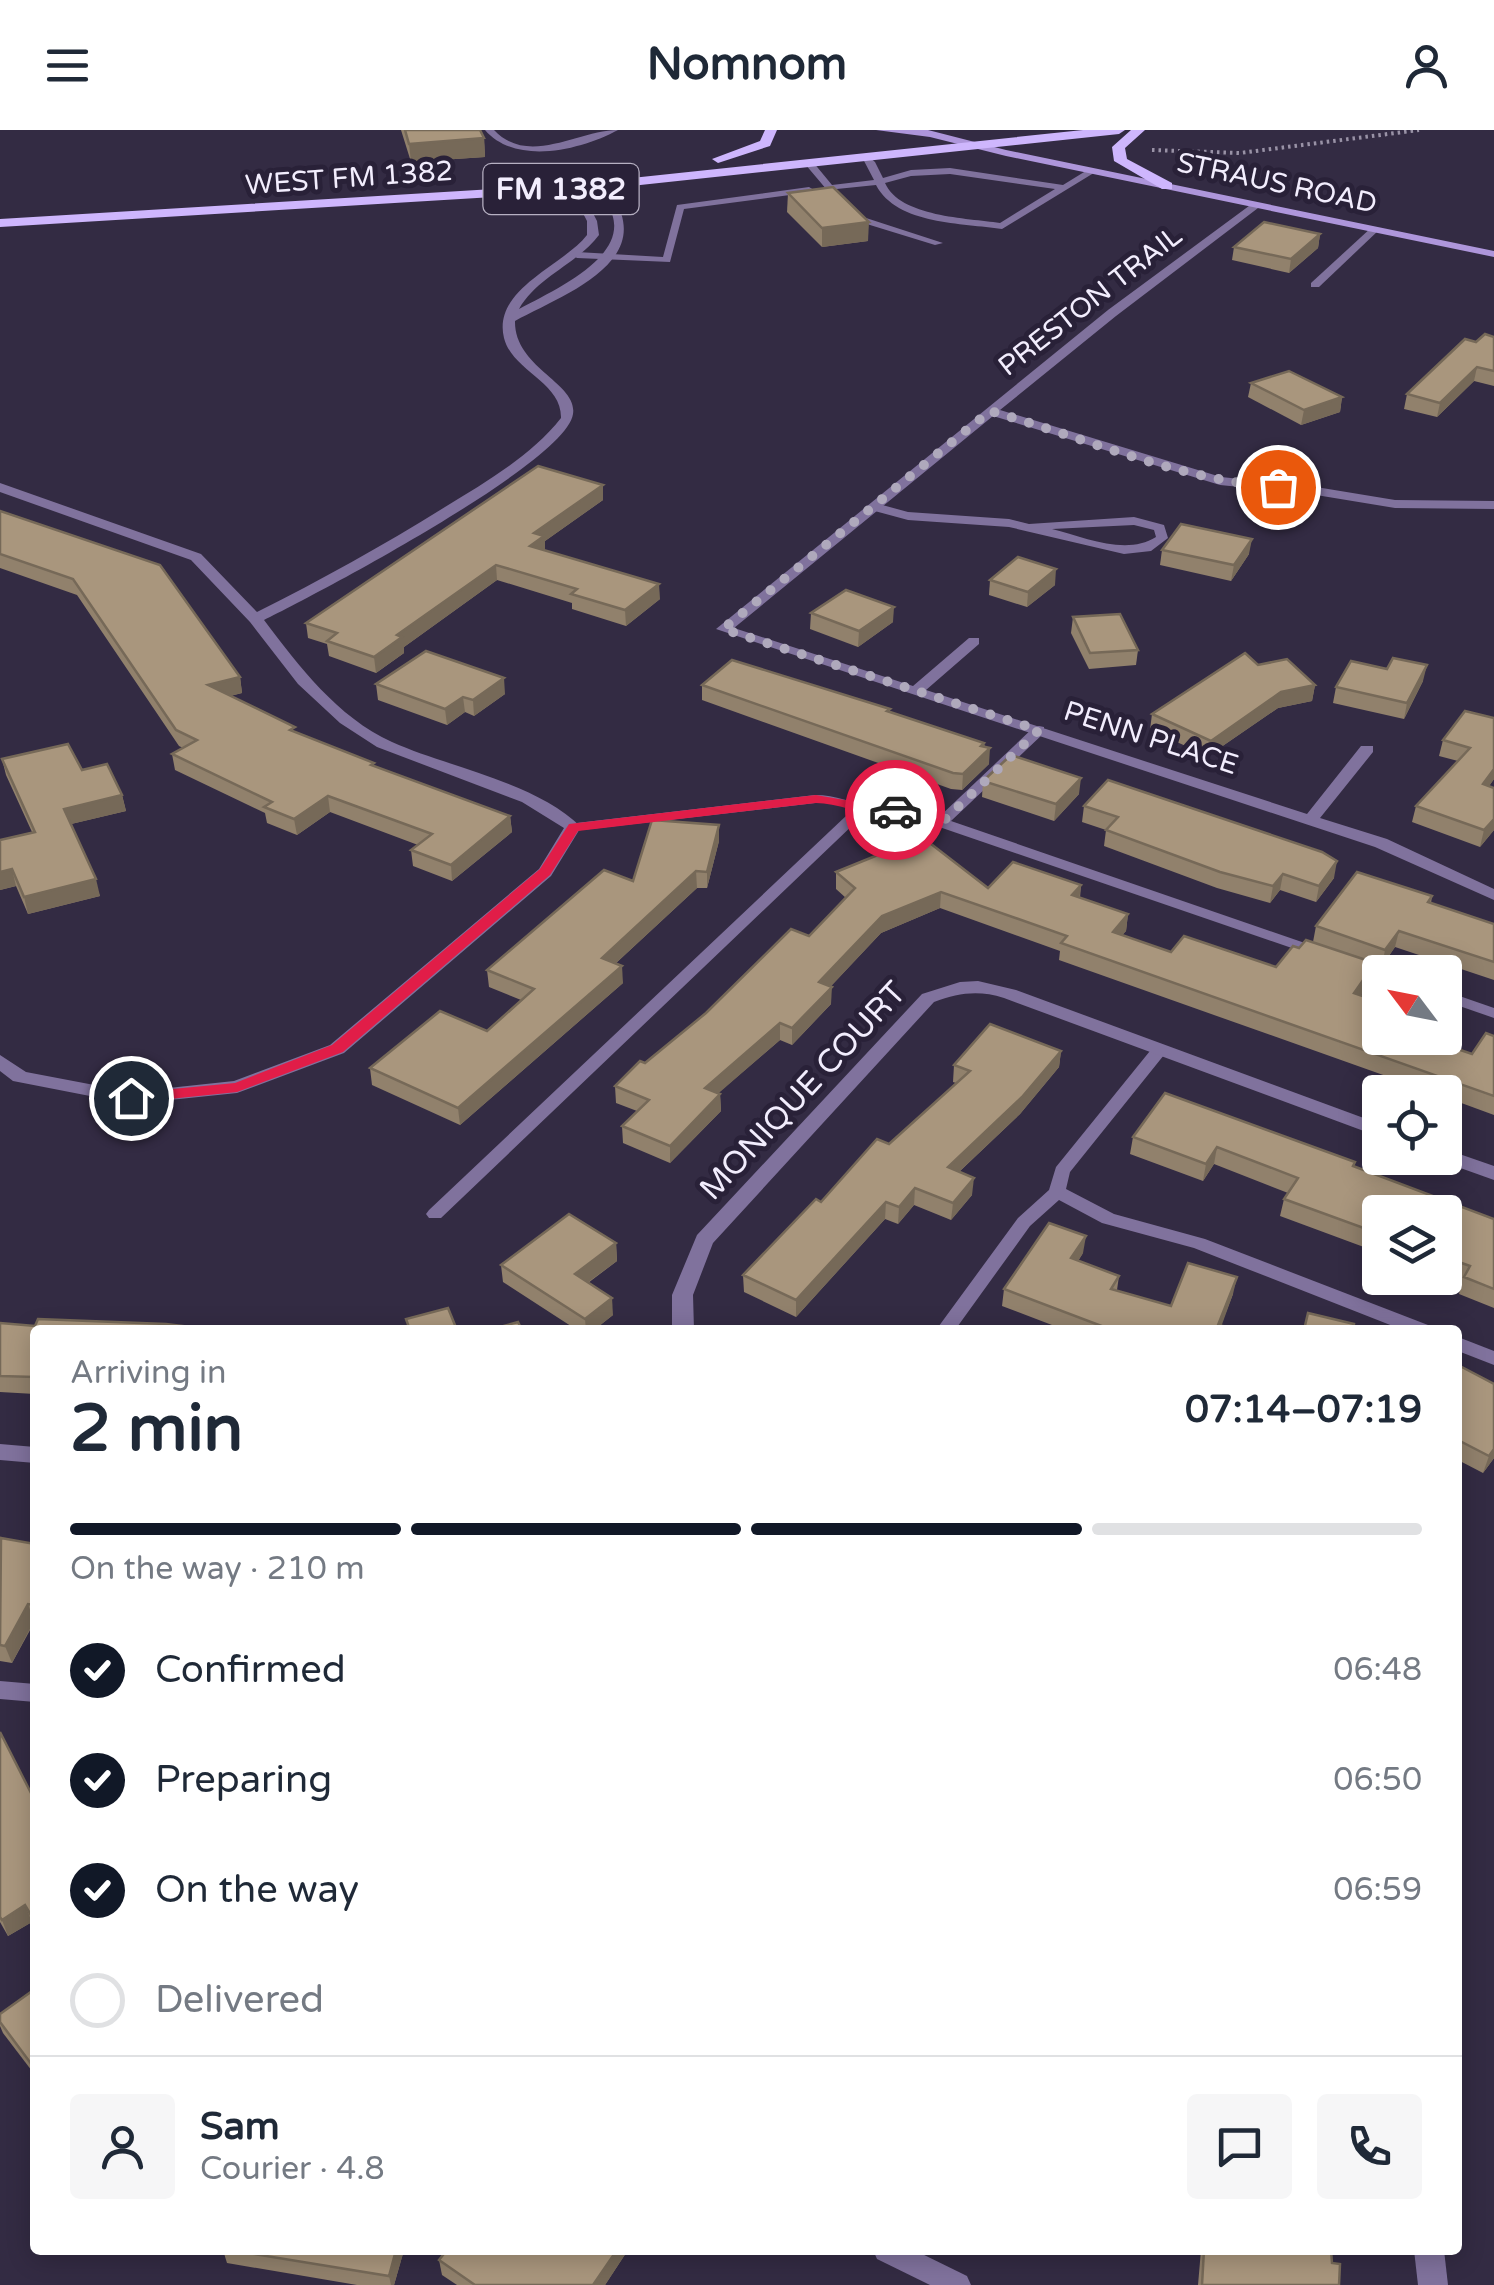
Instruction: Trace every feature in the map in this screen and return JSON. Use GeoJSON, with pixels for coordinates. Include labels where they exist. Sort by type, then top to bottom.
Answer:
{"type":"FeatureCollection","features":[{"type":"Feature","properties":{"kind":"main road"},"geometry":{"type":"LineString","coordinates":[[718,159],[765,143],[770,130]]}},
{"type":"Feature","properties":{"kind":"main road","name":"WEST FM 1382"},"geometry":{"type":"LineString","coordinates":[[0,209],[580,172],[984,130]]}},
{"type":"Feature","properties":{"kind":"main road","name":"WEST FM 1382"},"geometry":{"type":"LineString","coordinates":[[0,224],[574,188],[1119,130]]}},
{"type":"Feature","properties":{"kind":"main road"},"geometry":{"type":"LineString","coordinates":[[1139,130],[1118,147],[1121,161],[1167,186]]}},
{"type":"Feature","properties":{"kind":"street"},"geometry":{"type":"LineString","coordinates":[[880,130],[933,136]]}},
{"type":"Feature","properties":{"kind":"street"},"geometry":{"type":"LineString","coordinates":[[916,130],[933,136]]}},
{"type":"Feature","properties":{"kind":"street","name":"STRAUS ROAD"},"geometry":{"type":"LineString","coordinates":[[933,136],[1494,254]]}},
{"type":"Feature","properties":{"kind":"street"},"geometry":{"type":"LineString","coordinates":[[255,619],[315,591],[440,516],[536,450],[564,425],[568,413],[565,398],[518,355],[509,337],[510,320],[530,288],[577,255],[593,235],[592,221],[574,188],[580,172],[602,185],[621,223],[622,237],[609,258],[510,320]]}},
{"type":"Feature","properties":{"kind":"street","name":"PRESTON TRAIL"},"geometry":{"type":"LineString","coordinates":[[723,629],[1112,313],[1258,205]]}},
{"type":"Feature","properties":{"kind":"street"},"geometry":{"type":"LineString","coordinates":[[990,411],[1220,481],[1396,504],[1494,505]]}},
{"type":"Feature","properties":{"kind":"street"},"geometry":{"type":"LineString","coordinates":[[0,487],[196,557],[255,619],[303,681],[344,720],[383,744],[528,798],[573,827],[545,872],[337,1048],[237,1087],[131,1098],[20,1077],[0,1061]]}},
{"type":"Feature","properties":{"kind":"street","name":"PENN PLACE"},"geometry":{"type":"LineString","coordinates":[[723,629],[1381,843],[1494,895]]}},
{"type":"Feature","properties":{"kind":"street"},"geometry":{"type":"LineString","coordinates":[[916,692],[974,641]]}},
{"type":"Feature","properties":{"kind":"street"},"geometry":{"type":"LineString","coordinates":[[1311,819],[1367,749]]}},
{"type":"Feature","properties":{"kind":"street","name":"MONIQUE COURT"},"geometry":{"type":"LineString","coordinates":[[682,1325],[678,1312],[686,1278],[704,1240],[928,998],[979,984],[1362,1124]]}},
{"type":"Feature","properties":{"kind":"street"},"geometry":{"type":"LineString","coordinates":[[1462,1161],[1494,1173]]}},
{"type":"Feature","properties":{"kind":"street"},"geometry":{"type":"LineString","coordinates":[[0,1452],[30,1455]]}},
{"type":"Feature","properties":{"kind":"street"},"geometry":{"type":"LineString","coordinates":[[1430,2255],[1433,2285]]}},
{"type":"Feature","properties":{"kind":"lane"},"geometry":{"type":"LineString","coordinates":[[489,130],[496,142],[507,148],[534,148],[610,131]]}},
{"type":"Feature","properties":{"kind":"lane"},"geometry":{"type":"LineString","coordinates":[[592,130],[610,131]]}},
{"type":"Feature","properties":{"kind":"lane"},"geometry":{"type":"LineString","coordinates":[[868,158],[876,166],[877,182],[893,203],[1002,226],[1092,171]]}},
{"type":"Feature","properties":{"kind":"lane"},"geometry":{"type":"LineString","coordinates":[[810,164],[860,218],[938,243]]}},
{"type":"Feature","properties":{"kind":"lane"},"geometry":{"type":"LineString","coordinates":[[577,255],[667,260],[680,206],[877,182],[911,173],[950,171],[1065,188]]}},
{"type":"Feature","properties":{"kind":"lane"},"geometry":{"type":"LineString","coordinates":[[1315,285],[1376,230]]}},
{"type":"Feature","properties":{"kind":"lane"},"geometry":{"type":"LineString","coordinates":[[875,507],[908,516],[972,518],[1031,527],[1124,550],[1147,548],[1162,538],[1160,528],[1134,521],[1031,527]]}},
{"type":"Feature","properties":{"kind":"lane"},"geometry":{"type":"LineString","coordinates":[[941,823],[1039,730]]}},
{"type":"Feature","properties":{"kind":"lane"},"geometry":{"type":"LineString","coordinates":[[573,827],[833,799],[941,823],[1344,961]]}},
{"type":"Feature","properties":{"kind":"lane"},"geometry":{"type":"LineString","coordinates":[[436,1214],[852,818],[870,810]]}},
{"type":"Feature","properties":{"kind":"lane"},"geometry":{"type":"LineString","coordinates":[[1462,1002],[1494,1013]]}},
{"type":"Feature","properties":{"kind":"lane"},"geometry":{"type":"LineString","coordinates":[[950,1325],[1024,1222],[1057,1192],[1062,1171],[1160,1050]]}},
{"type":"Feature","properties":{"kind":"lane"},"geometry":{"type":"LineString","coordinates":[[1057,1192],[1108,1219],[1199,1243],[1409,1325]]}},
{"type":"Feature","properties":{"kind":"lane"},"geometry":{"type":"LineString","coordinates":[[1462,1346],[1494,1358]]}},
{"type":"Feature","properties":{"kind":"lane"},"geometry":{"type":"LineString","coordinates":[[0,1690],[30,1693]]}},
{"type":"Feature","properties":{"kind":"lane"},"geometry":{"type":"LineString","coordinates":[[896,2255],[958,2285]]}},
{"type":"Feature","properties":{"kind":"path"},"geometry":{"type":"LineString","coordinates":[[1152,150],[1240,153],[1419,130]]}},
{"type":"Feature","properties":{"kind":"building"},"geometry":{"type":"Polygon","coordinates":[[[405,130],[480,130],[484,138],[409,144],[405,130]]]}},
{"type":"Feature","properties":{"kind":"building"},"geometry":{"type":"Polygon","coordinates":[[[833,187],[869,222],[822,228],[788,193],[833,187]]]}},
{"type":"Feature","properties":{"kind":"building"},"geometry":{"type":"Polygon","coordinates":[[[1264,222],[1320,234],[1291,259],[1234,247],[1264,222]]]}},
{"type":"Feature","properties":{"kind":"building"},"geometry":{"type":"Polygon","coordinates":[[[1485,334],[1494,337],[1494,371],[1477,367],[1440,403],[1407,394],[1465,339],[1476,342],[1485,334]]]}},
{"type":"Feature","properties":{"kind":"building"},"geometry":{"type":"Polygon","coordinates":[[[1289,371],[1342,397],[1304,410],[1251,383],[1289,371]]]}},
{"type":"Feature","properties":{"kind":"building"},"geometry":{"type":"Polygon","coordinates":[[[538,466],[603,485],[534,533],[544,536],[530,546],[659,584],[625,610],[571,594],[577,589],[496,565],[397,635],[402,637],[374,657],[327,641],[337,633],[306,623],[538,466]]]}},
{"type":"Feature","properties":{"kind":"building"},"geometry":{"type":"Polygon","coordinates":[[[0,511],[160,565],[240,677],[208,685],[295,727],[290,730],[374,763],[371,765],[510,816],[451,865],[411,850],[432,834],[328,796],[294,819],[264,807],[272,802],[172,754],[197,740],[176,730],[73,579],[0,554],[0,511]]]}},
{"type":"Feature","properties":{"kind":"building"},"geometry":{"type":"Polygon","coordinates":[[[1181,524],[1252,539],[1234,565],[1162,550],[1181,524]]]}},
{"type":"Feature","properties":{"kind":"building"},"geometry":{"type":"Polygon","coordinates":[[[1018,557],[1056,569],[1028,592],[990,580],[1018,557]]]}},
{"type":"Feature","properties":{"kind":"building"},"geometry":{"type":"Polygon","coordinates":[[[846,590],[894,607],[859,631],[811,613],[846,590]]]}},
{"type":"Feature","properties":{"kind":"building"},"geometry":{"type":"Polygon","coordinates":[[[1120,614],[1138,650],[1090,653],[1073,617],[1120,614]]]}},
{"type":"Feature","properties":{"kind":"building"},"geometry":{"type":"Polygon","coordinates":[[[426,651],[504,678],[473,700],[463,697],[445,709],[376,684],[426,651]]]}},
{"type":"Feature","properties":{"kind":"building"},"geometry":{"type":"Polygon","coordinates":[[[1245,653],[1258,665],[1287,659],[1315,685],[1281,692],[1211,741],[1152,714],[1245,653]]]}},
{"type":"Feature","properties":{"kind":"building"},"geometry":{"type":"Polygon","coordinates":[[[1393,658],[1427,665],[1407,703],[1336,687],[1351,661],[1387,669],[1393,658]]]}},
{"type":"Feature","properties":{"kind":"building"},"geometry":{"type":"Polygon","coordinates":[[[732,660],[890,709],[887,711],[990,748],[963,774],[953,773],[702,685],[732,660]]]}},
{"type":"Feature","properties":{"kind":"building"},"geometry":{"type":"Polygon","coordinates":[[[1465,711],[1494,718],[1494,769],[1483,784],[1494,788],[1494,819],[1484,830],[1416,806],[1470,748],[1443,740],[1465,711]]]}},
{"type":"Feature","properties":{"kind":"building"},"geometry":{"type":"Polygon","coordinates":[[[68,744],[82,770],[107,764],[122,795],[64,809],[96,879],[24,897],[12,869],[0,872],[0,840],[35,832],[2,759],[68,744]]]}},
{"type":"Feature","properties":{"kind":"building"},"geometry":{"type":"Polygon","coordinates":[[[1011,755],[1081,778],[1056,804],[983,781],[1011,755]]]}},
{"type":"Feature","properties":{"kind":"building"},"geometry":{"type":"Polygon","coordinates":[[[1108,780],[1322,852],[1337,861],[1319,886],[1283,874],[1273,886],[1220,872],[1106,830],[1118,817],[1084,806],[1108,780]]]}},
{"type":"Feature","properties":{"kind":"building"},"geometry":{"type":"Polygon","coordinates":[[[652,820],[719,825],[707,872],[696,871],[602,958],[622,966],[458,1108],[370,1068],[440,1011],[487,1031],[534,989],[487,970],[604,870],[633,881],[652,820]]]}},
{"type":"Feature","properties":{"kind":"building"},"geometry":{"type":"Polygon","coordinates":[[[922,837],[988,888],[1013,862],[1081,885],[1072,895],[1128,914],[1113,932],[1171,952],[1184,936],[1276,967],[1293,946],[1299,948],[1306,940],[1362,959],[1362,982],[1354,993],[1362,996],[1362,1049],[1061,943],[1067,936],[941,892],[882,916],[819,982],[832,987],[792,1028],[780,1023],[705,1088],[720,1094],[670,1146],[622,1126],[649,1100],[615,1086],[640,1061],[645,1063],[706,1013],[791,929],[809,936],[855,888],[836,872],[922,837]]]}},
{"type":"Feature","properties":{"kind":"building"},"geometry":{"type":"Polygon","coordinates":[[[1357,872],[1432,896],[1428,902],[1494,924],[1494,962],[1399,931],[1385,950],[1316,926],[1357,872]]]}},
{"type":"Feature","properties":{"kind":"building"},"geometry":{"type":"Polygon","coordinates":[[[990,1024],[1061,1051],[1022,1097],[948,1167],[974,1178],[953,1203],[915,1188],[899,1207],[886,1202],[796,1300],[743,1275],[816,1199],[821,1202],[877,1139],[889,1144],[970,1071],[954,1065],[990,1024]]]}},
{"type":"Feature","properties":{"kind":"building"},"geometry":{"type":"Polygon","coordinates":[[[1486,1033],[1494,1036],[1494,1096],[1462,1085],[1462,1075],[1435,1075],[1378,1055],[1462,1055],[1462,1051],[1472,1054],[1486,1033]]]}},
{"type":"Feature","properties":{"kind":"building"},"geometry":{"type":"Polygon","coordinates":[[[1165,1093],[1355,1162],[1353,1166],[1362,1169],[1362,1175],[1377,1175],[1430,1195],[1362,1195],[1362,1227],[1284,1199],[1298,1178],[1217,1147],[1206,1164],[1133,1137],[1165,1093]]]}},
{"type":"Feature","properties":{"kind":"building"},"geometry":{"type":"Polygon","coordinates":[[[1462,1207],[1494,1219],[1494,1289],[1464,1277],[1470,1266],[1462,1263],[1462,1207]]]}},
{"type":"Feature","properties":{"kind":"building"},"geometry":{"type":"Polygon","coordinates":[[[569,1214],[616,1243],[575,1274],[612,1298],[585,1319],[501,1265],[569,1214]]]}},
{"type":"Feature","properties":{"kind":"building"},"geometry":{"type":"Polygon","coordinates":[[[1049,1223],[1086,1236],[1071,1258],[1119,1276],[1111,1289],[1171,1306],[1188,1263],[1237,1277],[1218,1325],[1099,1325],[1004,1289],[1049,1223]]]}},
{"type":"Feature","properties":{"kind":"building"},"geometry":{"type":"Polygon","coordinates":[[[448,1308],[455,1325],[408,1325],[406,1319],[448,1308]]]}},
{"type":"Feature","properties":{"kind":"building"},"geometry":{"type":"Polygon","coordinates":[[[1308,1313],[1354,1324],[1354,1325],[1305,1325],[1308,1313]]]}},
{"type":"Feature","properties":{"kind":"building"},"geometry":{"type":"Polygon","coordinates":[[[38,1319],[174,1325],[35,1325],[38,1319]]]}},
{"type":"Feature","properties":{"kind":"building"},"geometry":{"type":"Polygon","coordinates":[[[0,1323],[30,1326],[30,1377],[0,1376],[0,1323]]]}},
{"type":"Feature","properties":{"kind":"building"},"geometry":{"type":"Polygon","coordinates":[[[1462,1367],[1494,1384],[1494,1449],[1489,1456],[1462,1442],[1462,1367]]]}},
{"type":"Feature","properties":{"kind":"building"},"geometry":{"type":"Polygon","coordinates":[[[1,1538],[30,1543],[30,1604],[5,1646],[0,1645],[1,1538]]]}},
{"type":"Feature","properties":{"kind":"building"},"geometry":{"type":"Polygon","coordinates":[[[0,1732],[30,1791],[30,1914],[25,1905],[2,1920],[0,1732]]]}},
{"type":"Feature","properties":{"kind":"building"},"geometry":{"type":"Polygon","coordinates":[[[30,1993],[30,2062],[0,2022],[0,2014],[30,1993]]]}},
{"type":"Feature","properties":{"kind":"building"},"geometry":{"type":"Polygon","coordinates":[[[261,2255],[395,2255],[389,2276],[261,2255]]]}},
{"type":"Feature","properties":{"kind":"building"},"geometry":{"type":"Polygon","coordinates":[[[443,2255],[614,2255],[593,2285],[475,2285],[439,2260],[443,2255]]]}},
{"type":"Feature","properties":{"kind":"building"},"geometry":{"type":"Polygon","coordinates":[[[1204,2255],[1331,2255],[1332,2263],[1340,2264],[1339,2285],[1202,2285],[1204,2255]]]}},
{"type":"Feature","properties":{"kind":"way so far"},"geometry":{"type":"LineString","coordinates":[[895,810],[941,823],[1039,730],[723,629],[990,411],[1080,436],[1196,476],[1278,487]]}},
{"type":"Feature","properties":{"kind":"route"},"geometry":{"type":"LineString","coordinates":[[131,1098],[237,1087],[337,1048],[545,872],[573,827],[816,799],[833,799],[870,810],[895,810]]}}]}
